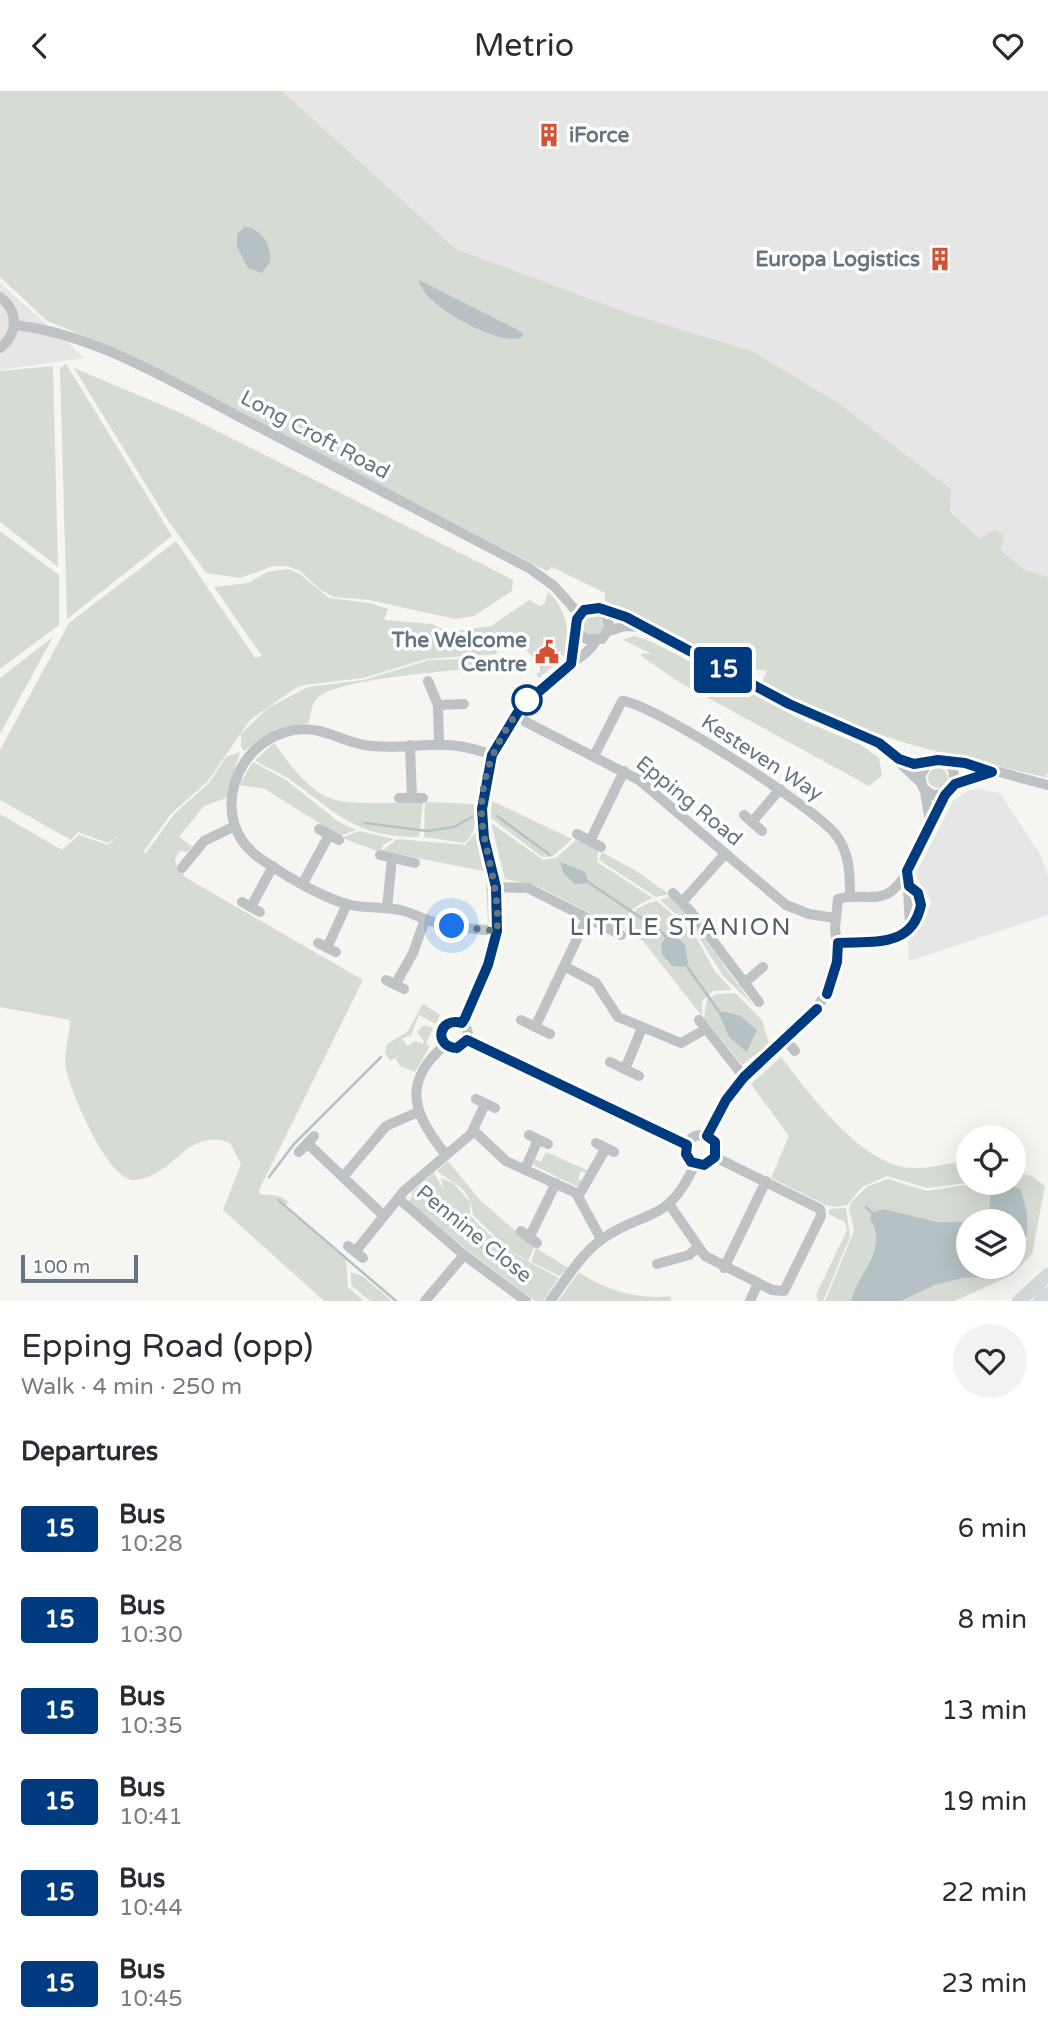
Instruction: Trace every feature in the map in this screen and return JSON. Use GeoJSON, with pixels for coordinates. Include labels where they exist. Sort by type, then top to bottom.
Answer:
{"type":"FeatureCollection","features":[{"type":"Feature","properties":{"kind":"highway"},"geometry":{"type":"LineString","coordinates":[[1019,1301],[1048,1275]]}},
{"type":"Feature","properties":{"kind":"highway"},"geometry":{"type":"LineString","coordinates":[[1040,1301],[1048,1294]]}},
{"type":"Feature","properties":{"kind":"street"},"geometry":{"type":"LineString","coordinates":[[0,297],[10,306],[15,325],[12,335],[0,348]]}},
{"type":"Feature","properties":{"kind":"street","name":"Long Croft Road"},"geometry":{"type":"LineString","coordinates":[[15,325],[46,329],[108,352],[177,384],[529,568],[554,586],[579,614]]}},
{"type":"Feature","properties":{"kind":"street"},"geometry":{"type":"LineString","coordinates":[[571,664],[579,614],[589,607],[626,617],[789,704],[879,743],[899,759],[932,795],[945,795]]}},
{"type":"Feature","properties":{"kind":"street"},"geometry":{"type":"LineString","coordinates":[[603,610],[610,622],[609,631]]}},
{"type":"Feature","properties":{"kind":"street"},"geometry":{"type":"LineString","coordinates":[[462,1023],[483,978],[497,931],[496,887],[484,838],[482,809],[492,755],[516,713],[533,695],[571,664],[586,656],[596,641],[609,631],[625,626],[641,627]]}},
{"type":"Feature","properties":{"kind":"street"},"geometry":{"type":"LineString","coordinates":[[578,631],[586,639],[596,641]]}},
{"type":"Feature","properties":{"kind":"street"},"geometry":{"type":"LineString","coordinates":[[428,681],[438,705],[439,743]]}},
{"type":"Feature","properties":{"kind":"street","name":"Kesteven Way"},"geometry":{"type":"LineString","coordinates":[[593,756],[620,703],[625,701],[696,736],[780,789],[837,836],[848,860],[850,897]]}},
{"type":"Feature","properties":{"kind":"street"},"geometry":{"type":"LineString","coordinates":[[438,705],[464,704]]}},
{"type":"Feature","properties":{"kind":"street","name":"Epping Road"},"geometry":{"type":"LineString","coordinates":[[516,713],[526,722],[639,780],[792,909],[835,918]]}},
{"type":"Feature","properties":{"kind":"street"},"geometry":{"type":"LineString","coordinates":[[492,755],[458,744],[367,746],[325,731],[298,730],[264,742],[249,756],[237,775],[231,804],[235,827],[249,848],[303,883],[348,904],[387,908],[425,919],[497,931]]}},
{"type":"Feature","properties":{"kind":"street"},"geometry":{"type":"LineString","coordinates":[[400,798],[418,798],[410,745]]}},
{"type":"Feature","properties":{"kind":"street"},"geometry":{"type":"LineString","coordinates":[[899,759],[927,764],[944,761],[965,763],[1048,785]]}},
{"type":"Feature","properties":{"kind":"street"},"geometry":{"type":"LineString","coordinates":[[944,761],[953,768],[955,784]]}},
{"type":"Feature","properties":{"kind":"street"},"geometry":{"type":"LineString","coordinates":[[927,764],[921,772],[930,823]]}},
{"type":"Feature","properties":{"kind":"street"},"geometry":{"type":"LineString","coordinates":[[590,841],[624,771]]}},
{"type":"Feature","properties":{"kind":"street"},"geometry":{"type":"LineString","coordinates":[[707,1136],[726,1100],[744,1077],[817,1009],[827,994],[837,962],[835,918],[838,899],[885,895],[901,881],[907,871],[945,795],[955,784],[992,772]]}},
{"type":"Feature","properties":{"kind":"street"},"geometry":{"type":"LineString","coordinates":[[762,831],[748,819],[780,789]]}},
{"type":"Feature","properties":{"kind":"street"},"geometry":{"type":"LineString","coordinates":[[183,861],[204,841],[235,827]]}},
{"type":"Feature","properties":{"kind":"street"},"geometry":{"type":"LineString","coordinates":[[319,828],[339,840]]}},
{"type":"Feature","properties":{"kind":"street"},"geometry":{"type":"LineString","coordinates":[[577,834],[601,847]]}},
{"type":"Feature","properties":{"kind":"street"},"geometry":{"type":"LineString","coordinates":[[303,883],[329,835]]}},
{"type":"Feature","properties":{"kind":"street"},"geometry":{"type":"LineString","coordinates":[[683,901],[725,853]]}},
{"type":"Feature","properties":{"kind":"street"},"geometry":{"type":"LineString","coordinates":[[380,855],[415,863]]}},
{"type":"Feature","properties":{"kind":"street"},"geometry":{"type":"LineString","coordinates":[[387,908],[392,858]]}},
{"type":"Feature","properties":{"kind":"street"},"geometry":{"type":"LineString","coordinates":[[251,907],[273,866]]}},
{"type":"Feature","properties":{"kind":"street"},"geometry":{"type":"LineString","coordinates":[[838,943],[903,937],[910,925],[907,871]]}},
{"type":"Feature","properties":{"kind":"street"},"geometry":{"type":"LineString","coordinates":[[496,887],[528,888],[621,935]]}},
{"type":"Feature","properties":{"kind":"street"},"geometry":{"type":"LineString","coordinates":[[673,893],[683,901],[759,1002]]}},
{"type":"Feature","properties":{"kind":"street"},"geometry":{"type":"LineString","coordinates":[[327,948],[348,904]]}},
{"type":"Feature","properties":{"kind":"street"},"geometry":{"type":"LineString","coordinates":[[535,1027],[587,918]]}},
{"type":"Feature","properties":{"kind":"street"},"geometry":{"type":"LineString","coordinates":[[395,985],[413,953],[425,919]]}},
{"type":"Feature","properties":{"kind":"street"},"geometry":{"type":"LineString","coordinates":[[564,966],[590,978],[618,1017],[642,1028],[681,1043],[706,1030]]}},
{"type":"Feature","properties":{"kind":"street"},"geometry":{"type":"LineString","coordinates":[[744,983],[763,967]]}},
{"type":"Feature","properties":{"kind":"street"},"geometry":{"type":"LineString","coordinates":[[521,1020],[550,1034]]}},
{"type":"Feature","properties":{"kind":"street"},"geometry":{"type":"LineString","coordinates":[[699,1020],[744,1077]]}},
{"type":"Feature","properties":{"kind":"street"},"geometry":{"type":"LineString","coordinates":[[448,1022],[462,1023],[467,1029],[467,1040],[457,1048],[445,1045],[440,1037],[442,1028],[448,1022]]}},
{"type":"Feature","properties":{"kind":"street"},"geometry":{"type":"LineString","coordinates":[[625,1069],[642,1028]]}},
{"type":"Feature","properties":{"kind":"street"},"geometry":{"type":"LineString","coordinates":[[467,1040],[687,1145]]}},
{"type":"Feature","properties":{"kind":"street"},"geometry":{"type":"LineString","coordinates":[[786,1040],[795,1051]]}},
{"type":"Feature","properties":{"kind":"street"},"geometry":{"type":"LineString","coordinates":[[445,1045],[427,1061],[416,1091],[418,1112],[426,1129],[446,1155]]}},
{"type":"Feature","properties":{"kind":"street"},"geometry":{"type":"LineString","coordinates":[[610,1062],[639,1076]]}},
{"type":"Feature","properties":{"kind":"street"},"geometry":{"type":"LineString","coordinates":[[355,1252],[398,1198],[473,1130],[486,1104]]}},
{"type":"Feature","properties":{"kind":"street"},"geometry":{"type":"LineString","coordinates":[[343,1177],[386,1126],[418,1112]]}},
{"type":"Feature","properties":{"kind":"street"},"geometry":{"type":"LineString","coordinates":[[473,1130],[506,1161],[579,1195],[601,1239]]}},
{"type":"Feature","properties":{"kind":"street"},"geometry":{"type":"LineString","coordinates":[[698,1135],[707,1136],[715,1142],[715,1157],[704,1165],[695,1164],[686,1154],[687,1145],[698,1135]]}},
{"type":"Feature","properties":{"kind":"street"},"geometry":{"type":"LineString","coordinates":[[299,1152],[311,1140],[343,1177],[384,1216]]}},
{"type":"Feature","properties":{"kind":"street"},"geometry":{"type":"LineString","coordinates":[[525,1169],[538,1140]]}},
{"type":"Feature","properties":{"kind":"street"},"geometry":{"type":"LineString","coordinates":[[579,1195],[605,1147]]}},
{"type":"Feature","properties":{"kind":"street"},"geometry":{"type":"LineString","coordinates":[[669,1204],[679,1215],[697,1248],[724,1268],[777,1292],[784,1291],[821,1216],[819,1208],[715,1157]]}},
{"type":"Feature","properties":{"kind":"street"},"geometry":{"type":"LineString","coordinates":[[550,1301],[601,1239],[652,1217],[669,1204],[695,1164]]}},
{"type":"Feature","properties":{"kind":"street"},"geometry":{"type":"LineString","coordinates":[[724,1268],[766,1181]]}},
{"type":"Feature","properties":{"kind":"street"},"geometry":{"type":"LineString","coordinates":[[529,1237],[556,1183]]}},
{"type":"Feature","properties":{"kind":"street","name":"Pennine Close"},"geometry":{"type":"LineString","coordinates":[[398,1198],[464,1255],[526,1301]]}},
{"type":"Feature","properties":{"kind":"street"},"geometry":{"type":"LineString","coordinates":[[657,1264],[689,1255],[697,1248]]}},
{"type":"Feature","properties":{"kind":"street"},"geometry":{"type":"LineString","coordinates":[[425,1301],[464,1255]]}},
{"type":"Feature","properties":{"kind":"street"},"geometry":{"type":"LineString","coordinates":[[750,1301],[758,1283]]}},
{"type":"Feature","properties":{"kind":"shaded area"},"geometry":{"type":"Polygon","coordinates":[[[0,91],[282,91],[456,249],[628,313],[752,351],[841,405],[951,489],[950,511],[980,539],[995,529],[1004,535],[1001,550],[1023,569],[1048,577],[1048,774],[1045,774],[1048,778],[914,745],[829,714],[762,682],[767,671],[731,666],[605,601],[605,593],[552,567],[547,571],[119,350],[47,321],[0,277],[0,91]]]}},
{"type":"Feature","properties":{"kind":"shaded area"},"geometry":{"type":"Polygon","coordinates":[[[282,91],[1048,91],[1048,577],[1023,569],[1001,550],[1004,535],[995,529],[980,539],[950,510],[951,489],[936,477],[841,405],[752,351],[628,313],[456,249],[282,91]]]}},
{"type":"Feature","properties":{"kind":"shaded area"},"geometry":{"type":"Polygon","coordinates":[[[245,227],[256,231],[267,244],[270,262],[262,273],[248,268],[237,247],[237,234],[245,227]]]}},
{"type":"Feature","properties":{"kind":"shaded area"},"geometry":{"type":"Polygon","coordinates":[[[419,280],[518,330],[523,334],[522,337],[512,339],[498,336],[464,322],[433,301],[423,290],[419,280]]]}},
{"type":"Feature","properties":{"kind":"shaded area"},"geometry":{"type":"Polygon","coordinates":[[[0,283],[85,358],[0,370],[0,283]]]}},
{"type":"Feature","properties":{"kind":"shaded area"},"geometry":{"type":"Polygon","coordinates":[[[66,364],[172,536],[67,619],[60,368],[66,364]]]}},
{"type":"Feature","properties":{"kind":"shaded area"},"geometry":{"type":"Polygon","coordinates":[[[53,366],[58,567],[0,522],[0,371],[53,366]]]}},
{"type":"Feature","properties":{"kind":"shaded area"},"geometry":{"type":"Polygon","coordinates":[[[74,368],[183,414],[490,568],[513,580],[512,591],[474,616],[455,619],[369,600],[334,597],[321,590],[300,571],[287,566],[273,566],[240,578],[206,573],[167,519],[74,368]]]}},
{"type":"Feature","properties":{"kind":"shaded area"},"geometry":{"type":"Polygon","coordinates":[[[0,531],[59,575],[59,625],[0,669],[0,531]]]}},
{"type":"Feature","properties":{"kind":"shaded area"},"geometry":{"type":"Polygon","coordinates":[[[176,541],[255,658],[262,656],[214,587],[249,583],[267,572],[288,569],[300,574],[329,598],[369,603],[388,609],[384,620],[432,624],[449,632],[491,626],[529,600],[540,606],[545,603],[548,592],[559,606],[566,622],[564,656],[553,652],[556,645],[545,641],[539,658],[550,663],[553,655],[562,659],[539,678],[536,674],[540,672],[540,665],[514,637],[500,645],[496,654],[426,659],[363,678],[303,685],[294,689],[250,720],[208,781],[171,814],[143,852],[146,853],[175,813],[209,783],[226,757],[240,752],[226,798],[204,806],[179,837],[192,846],[187,852],[180,851],[175,859],[177,868],[184,873],[183,876],[363,980],[259,1190],[260,1194],[279,1196],[289,1202],[284,1207],[346,1260],[348,1287],[364,1301],[324,1301],[223,1210],[241,1164],[230,1143],[202,1141],[149,1177],[135,1180],[124,1177],[92,1134],[69,1080],[65,1057],[70,1020],[0,1007],[0,814],[62,850],[79,835],[108,845],[118,836],[108,843],[78,832],[71,840],[0,800],[0,750],[69,623],[176,541]]]}},
{"type":"Feature","properties":{"kind":"shaded area"},"geometry":{"type":"Polygon","coordinates":[[[594,613],[602,616],[605,624],[602,632],[594,635],[586,632],[583,624],[586,616],[594,613]]]}},
{"type":"Feature","properties":{"kind":"shaded area"},"geometry":{"type":"Polygon","coordinates":[[[634,636],[652,642],[806,722],[861,745],[879,758],[882,776],[869,786],[679,682],[641,656],[642,653],[652,654],[623,640],[634,636]]]}},
{"type":"Feature","properties":{"kind":"shaded area"},"geometry":{"type":"Polygon","coordinates":[[[53,637],[0,734],[0,678],[53,637]]]}},
{"type":"Feature","properties":{"kind":"shaded area"},"geometry":{"type":"Polygon","coordinates":[[[503,658],[518,664],[385,678],[336,688],[315,701],[309,723],[276,729],[244,751],[241,747],[241,734],[268,708],[308,687],[364,680],[429,660],[503,658]]]}},
{"type":"Feature","properties":{"kind":"shaded area"},"geometry":{"type":"Polygon","coordinates":[[[274,743],[307,783],[332,799],[363,803],[423,802],[419,837],[396,836],[362,828],[334,812],[285,776],[255,760],[274,743]]]}},
{"type":"Feature","properties":{"kind":"shaded area"},"geometry":{"type":"Polygon","coordinates":[[[253,762],[286,780],[339,822],[356,830],[340,836],[265,789],[239,785],[253,762]]]}},
{"type":"Feature","properties":{"kind":"shaded area"},"geometry":{"type":"Polygon","coordinates":[[[938,768],[945,771],[948,778],[945,785],[938,788],[931,785],[928,778],[931,771],[938,768]]]}},
{"type":"Feature","properties":{"kind":"shaded area"},"geometry":{"type":"Polygon","coordinates":[[[979,789],[1000,793],[1040,854],[1048,876],[1048,915],[909,961],[908,941],[932,902],[915,875],[953,801],[968,791],[979,789]]]}},
{"type":"Feature","properties":{"kind":"shaded area"},"geometry":{"type":"Polygon","coordinates":[[[492,801],[572,839],[553,856],[542,857],[491,818],[492,801]]]}},
{"type":"Feature","properties":{"kind":"shaded area"},"geometry":{"type":"Polygon","coordinates":[[[425,802],[474,804],[474,825],[468,839],[464,843],[424,837],[425,802]]]}},
{"type":"Feature","properties":{"kind":"shaded area"},"geometry":{"type":"Polygon","coordinates":[[[491,823],[543,860],[556,858],[576,840],[598,850],[597,862],[653,898],[633,910],[626,918],[623,930],[537,886],[505,879],[491,823]]]}},
{"type":"Feature","properties":{"kind":"shaded area"},"geometry":{"type":"Polygon","coordinates":[[[359,831],[394,839],[383,845],[380,852],[342,838],[359,831]]]}},
{"type":"Feature","properties":{"kind":"shaded area"},"geometry":{"type":"Polygon","coordinates":[[[476,832],[483,871],[382,851],[397,839],[465,845],[476,832]]]}},
{"type":"Feature","properties":{"kind":"shaded area"},"geometry":{"type":"Polygon","coordinates":[[[483,849],[495,906],[488,924],[485,864],[483,849]]]}},
{"type":"Feature","properties":{"kind":"shaded area"},"geometry":{"type":"Polygon","coordinates":[[[602,852],[669,894],[656,897],[599,860],[602,852]]]}},
{"type":"Feature","properties":{"kind":"shaded area"},"geometry":{"type":"Polygon","coordinates":[[[560,862],[585,872],[589,883],[575,884],[564,874],[560,862]]]}},
{"type":"Feature","properties":{"kind":"shaded area"},"geometry":{"type":"Polygon","coordinates":[[[670,897],[688,916],[753,1005],[723,976],[695,931],[660,900],[670,897]]]}},
{"type":"Feature","properties":{"kind":"shaded area"},"geometry":{"type":"Polygon","coordinates":[[[657,901],[694,934],[715,971],[732,990],[713,991],[702,1001],[702,1016],[643,941],[625,931],[632,914],[657,901]],[[676,936],[665,938],[661,944],[666,962],[686,960],[685,944],[676,936]]]}},
{"type":"Feature","properties":{"kind":"shaded area"},"geometry":{"type":"Polygon","coordinates":[[[667,935],[676,936],[685,944],[688,963],[684,967],[672,966],[663,956],[661,944],[667,935]]]}},
{"type":"Feature","properties":{"kind":"shaded area"},"geometry":{"type":"Polygon","coordinates":[[[735,993],[762,1020],[769,1044],[742,1065],[704,1018],[707,999],[717,994],[735,993]],[[723,1011],[737,1043],[747,1051],[754,1038],[739,1015],[723,1011]]]}},
{"type":"Feature","properties":{"kind":"shaded area"},"geometry":{"type":"Polygon","coordinates":[[[423,1004],[440,1015],[436,1024],[419,1015],[411,1035],[402,1039],[407,1046],[415,1041],[423,1044],[424,1041],[417,1032],[424,1025],[433,1028],[426,1044],[430,1046],[415,1072],[400,1066],[395,1058],[390,1061],[385,1053],[387,1044],[407,1032],[423,1004]]]}},
{"type":"Feature","properties":{"kind":"shaded area"},"geometry":{"type":"Polygon","coordinates":[[[723,1011],[739,1015],[757,1030],[747,1052],[729,1037],[719,1014],[723,1011]]]}},
{"type":"Feature","properties":{"kind":"shaded area"},"geometry":{"type":"Polygon","coordinates":[[[485,1041],[669,1128],[667,1131],[484,1044],[485,1041]]]}},
{"type":"Feature","properties":{"kind":"shaded area"},"geometry":{"type":"Polygon","coordinates":[[[481,1051],[664,1137],[663,1140],[480,1053],[481,1051]]]}},
{"type":"Feature","properties":{"kind":"shaded area"},"geometry":{"type":"Polygon","coordinates":[[[781,1057],[822,1108],[857,1143],[895,1165],[914,1168],[956,1162],[956,1184],[927,1188],[887,1176],[862,1187],[847,1205],[826,1205],[771,1178],[789,1136],[751,1084],[781,1057]]]}},
{"type":"Feature","properties":{"kind":"shaded area"},"geometry":{"type":"Polygon","coordinates":[[[546,1152],[589,1171],[587,1174],[581,1171],[578,1179],[583,1182],[578,1187],[533,1165],[535,1159],[541,1162],[546,1152]]]}},
{"type":"Feature","properties":{"kind":"shaded area"},"geometry":{"type":"Polygon","coordinates":[[[448,1161],[479,1199],[534,1247],[528,1261],[507,1248],[473,1215],[465,1193],[437,1171],[448,1161]]]}},
{"type":"Feature","properties":{"kind":"shaded area"},"geometry":{"type":"Polygon","coordinates":[[[434,1173],[444,1191],[441,1178],[453,1183],[470,1202],[470,1215],[491,1236],[511,1251],[559,1278],[543,1301],[535,1301],[467,1250],[410,1202],[413,1191],[434,1173]]]}},
{"type":"Feature","properties":{"kind":"shaded area"},"geometry":{"type":"Polygon","coordinates":[[[1026,1175],[1045,1186],[1032,1254],[1026,1260],[1026,1209],[1004,1209],[994,1195],[1026,1195],[1026,1175]]]}},
{"type":"Feature","properties":{"kind":"shaded area"},"geometry":{"type":"Polygon","coordinates":[[[888,1179],[927,1191],[956,1186],[956,1195],[992,1195],[991,1207],[956,1209],[956,1223],[883,1209],[874,1226],[877,1244],[851,1301],[825,1301],[854,1231],[849,1209],[852,1201],[868,1186],[888,1179]]]}},
{"type":"Feature","properties":{"kind":"shaded area"},"geometry":{"type":"Polygon","coordinates":[[[991,1195],[1022,1195],[1026,1208],[1027,1218],[1026,1237],[1026,1209],[989,1209],[991,1195]]]}},
{"type":"Feature","properties":{"kind":"shaded area"},"geometry":{"type":"Polygon","coordinates":[[[846,1208],[850,1237],[823,1301],[818,1301],[816,1295],[847,1230],[845,1222],[828,1214],[830,1209],[846,1208]]]}},
{"type":"Feature","properties":{"kind":"shaded area"},"geometry":{"type":"Polygon","coordinates":[[[883,1209],[938,1222],[956,1222],[956,1279],[958,1279],[935,1285],[901,1301],[851,1301],[874,1250],[876,1240],[870,1219],[872,1213],[883,1209]]]}},
{"type":"Feature","properties":{"kind":"shaded area"},"geometry":{"type":"Polygon","coordinates":[[[536,1248],[568,1268],[560,1276],[531,1262],[536,1248]]]}},
{"type":"Feature","properties":{"kind":"shaded area"},"geometry":{"type":"Polygon","coordinates":[[[351,1272],[362,1276],[392,1301],[370,1301],[351,1285],[351,1272]]]}},
{"type":"Feature","properties":{"kind":"shaded area"},"geometry":{"type":"Polygon","coordinates":[[[579,1272],[611,1289],[635,1295],[671,1296],[671,1301],[558,1301],[579,1272]]]}},
{"type":"Feature","properties":{"kind":"shaded area"},"geometry":{"type":"Polygon","coordinates":[[[958,1279],[1003,1279],[955,1301],[901,1301],[935,1285],[958,1279]]]}},
{"type":"Feature","properties":{"kind":"waterway"},"geometry":{"type":"LineString","coordinates":[[497,816],[550,855]]}},
{"type":"Feature","properties":{"kind":"waterway"},"geometry":{"type":"LineString","coordinates":[[365,823],[427,831],[454,827],[472,817]]}},
{"type":"Feature","properties":{"kind":"waterway"},"geometry":{"type":"LineString","coordinates":[[588,882],[659,930],[668,939]]}},
{"type":"Feature","properties":{"kind":"waterway"},"geometry":{"type":"LineString","coordinates":[[686,965],[720,1013]]}},
{"type":"Feature","properties":{"kind":"waterway"},"geometry":{"type":"LineString","coordinates":[[269,1177],[294,1144],[381,1057]]}},
{"type":"Feature","properties":{"kind":"waterway"},"geometry":{"type":"LineString","coordinates":[[278,1200],[396,1301]]}},
{"type":"Feature","properties":{"kind":"waterway"},"geometry":{"type":"LineString","coordinates":[[432,1207],[500,1262],[530,1281]]}},
{"type":"Feature","properties":{"kind":"waterway"},"geometry":{"type":"LineString","coordinates":[[866,1207],[872,1213]]}},
{"type":"Feature","properties":{"kind":"bus line","name":"15"},"geometry":{"type":"LineString","coordinates":[[817,1009],[744,1077],[726,1100],[707,1136],[715,1142],[715,1157],[709,1164],[699,1166],[688,1158],[687,1145],[467,1040],[457,1048],[449,1047],[442,1041],[440,1032],[445,1024],[453,1021],[462,1023],[465,1018],[495,943],[498,901],[483,830],[482,809],[492,755],[521,707],[571,664],[578,631],[577,619],[584,610],[594,607],[626,617],[789,704],[879,743],[899,759],[914,764],[927,764],[938,760],[965,763],[992,772],[955,784],[945,795],[930,823],[926,837],[907,871],[909,886],[918,893],[921,905],[907,932],[896,939],[838,943],[837,962],[827,994]]}},
{"type":"Feature","properties":{"kind":"place","name":"iForce"},"geometry":{"type":"Point","coordinates":[549,135]}},
{"type":"Feature","properties":{"kind":"place","name":"Europa Logistics"},"geometry":{"type":"Point","coordinates":[940,259]}},
{"type":"Feature","properties":{"kind":"place","name":"The Welcome Centre"},"geometry":{"type":"Point","coordinates":[547,652]}},
{"type":"Feature","properties":{"kind":"district","name":"LITTLE STANION"},"geometry":{"type":"Point","coordinates":[681,927]}},
{"type":"Feature","properties":{"kind":"route"},"geometry":{"type":"LineString","coordinates":[[452,926],[497,931],[498,901],[483,830],[483,795],[497,744],[527,700]]}}]}
